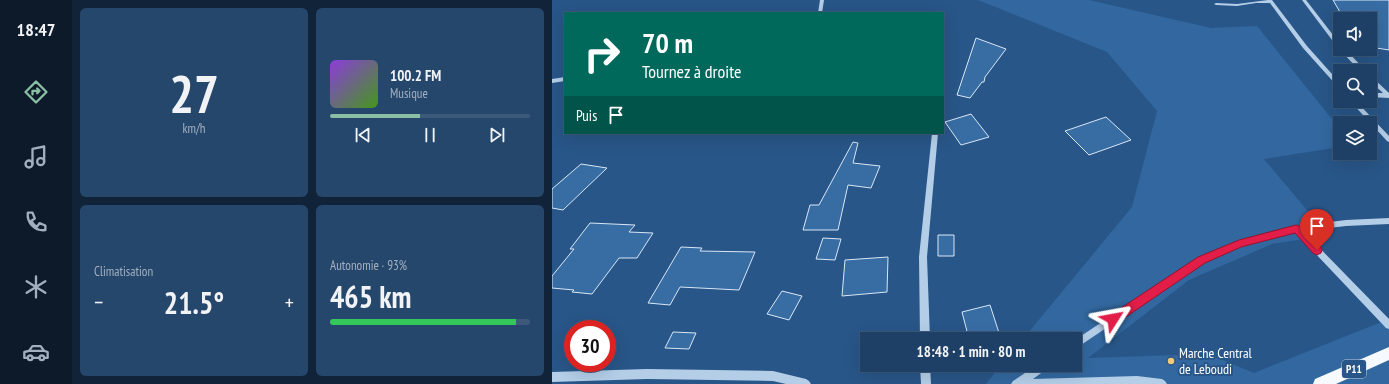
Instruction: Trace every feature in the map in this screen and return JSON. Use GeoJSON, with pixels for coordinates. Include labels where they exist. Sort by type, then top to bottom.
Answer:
{"type":"FeatureCollection","features":[{"type":"Feature","properties":{"kind":"main road","name":"P11"},"geometry":{"type":"LineString","coordinates":[[1320,384],[1389,353]]}},
{"type":"Feature","properties":{"kind":"street"},"geometry":{"type":"LineString","coordinates":[[820,12],[822,0]]}},
{"type":"Feature","properties":{"kind":"street"},"geometry":{"type":"LineString","coordinates":[[1304,0],[1333,38]]}},
{"type":"Feature","properties":{"kind":"street"},"geometry":{"type":"LineString","coordinates":[[1216,4],[1238,5],[1270,1],[1305,47],[1333,78]]}},
{"type":"Feature","properties":{"kind":"street"},"geometry":{"type":"LineString","coordinates":[[1349,56],[1356,64]]}},
{"type":"Feature","properties":{"kind":"street"},"geometry":{"type":"LineString","coordinates":[[552,81],[564,79]]}},
{"type":"Feature","properties":{"kind":"street"},"geometry":{"type":"LineString","coordinates":[[1377,85],[1388,96]]}},
{"type":"Feature","properties":{"kind":"street"},"geometry":{"type":"LineString","coordinates":[[1377,95],[1388,96]]}},
{"type":"Feature","properties":{"kind":"street"},"geometry":{"type":"LineString","coordinates":[[1359,108],[1389,140]]}},
{"type":"Feature","properties":{"kind":"street"},"geometry":{"type":"LineString","coordinates":[[925,332],[923,257],[935,134]]}},
{"type":"Feature","properties":{"kind":"street"},"geometry":{"type":"LineString","coordinates":[[1082,340],[1201,260],[1239,244],[1296,229],[1346,223],[1389,222]]}},
{"type":"Feature","properties":{"kind":"street"},"geometry":{"type":"LineString","coordinates":[[1296,229],[1389,325]]}},
{"type":"Feature","properties":{"kind":"street"},"geometry":{"type":"LineString","coordinates":[[925,372],[926,384]]}},
{"type":"Feature","properties":{"kind":"street"},"geometry":{"type":"LineString","coordinates":[[1017,384],[1035,372]]}},
{"type":"Feature","properties":{"kind":"street"},"geometry":{"type":"LineString","coordinates":[[552,377],[647,374],[773,376],[806,384]]}},
{"type":"Feature","properties":{"kind":"street"},"geometry":{"type":"LineString","coordinates":[[1017,384],[1137,381],[1162,384]]}},
{"type":"Feature","properties":{"kind":"shaded area"},"geometry":{"type":"Polygon","coordinates":[[[978,0],[1089,0],[1211,28],[1257,26],[1333,120],[1333,148],[1264,159],[1328,235],[1272,244],[1189,280],[1088,358],[1208,354],[1254,373],[1389,319],[1389,384],[986,384],[995,372],[1082,372],[1082,332],[1029,332],[1132,207],[1157,111],[1107,52],[978,0]]]}},
{"type":"Feature","properties":{"kind":"building"},"geometry":{"type":"Polygon","coordinates":[[[1333,0],[1389,0],[1389,50],[1377,48],[1377,12],[1340,12],[1333,0]]]}},
{"type":"Feature","properties":{"kind":"building"},"geometry":{"type":"Polygon","coordinates":[[[976,38],[1006,49],[985,77],[984,82],[982,82],[970,98],[957,95],[976,38]]]}},
{"type":"Feature","properties":{"kind":"building"},"geometry":{"type":"Polygon","coordinates":[[[971,114],[989,137],[961,145],[945,122],[971,114]]]}},
{"type":"Feature","properties":{"kind":"building"},"geometry":{"type":"Polygon","coordinates":[[[1106,117],[1131,140],[1089,155],[1065,131],[1106,117]]]}},
{"type":"Feature","properties":{"kind":"building"},"geometry":{"type":"Polygon","coordinates":[[[853,142],[858,143],[853,163],[880,166],[871,188],[848,185],[838,230],[803,230],[810,205],[819,205],[853,142]]]}},
{"type":"Feature","properties":{"kind":"building"},"geometry":{"type":"Polygon","coordinates":[[[581,164],[607,168],[563,210],[552,208],[552,189],[581,164]]]}},
{"type":"Feature","properties":{"kind":"building"},"geometry":{"type":"Polygon","coordinates":[[[590,223],[635,225],[629,232],[653,233],[637,258],[619,258],[592,294],[572,292],[574,290],[552,288],[552,276],[574,249],[570,249],[590,223]]]}},
{"type":"Feature","properties":{"kind":"building"},"geometry":{"type":"Polygon","coordinates":[[[938,235],[954,235],[954,256],[938,256],[938,235]]]}},
{"type":"Feature","properties":{"kind":"building"},"geometry":{"type":"Polygon","coordinates":[[[823,238],[841,239],[835,260],[816,259],[823,238]]]}},
{"type":"Feature","properties":{"kind":"building"},"geometry":{"type":"Polygon","coordinates":[[[681,247],[702,248],[700,251],[755,252],[739,290],[680,287],[670,305],[648,303],[681,247]]]}},
{"type":"Feature","properties":{"kind":"building"},"geometry":{"type":"Polygon","coordinates":[[[888,257],[887,292],[842,296],[845,260],[888,257]]]}},
{"type":"Feature","properties":{"kind":"building"},"geometry":{"type":"Polygon","coordinates":[[[782,291],[802,296],[789,320],[767,314],[782,291]]]}},
{"type":"Feature","properties":{"kind":"building"},"geometry":{"type":"Polygon","coordinates":[[[990,305],[999,332],[967,332],[962,312],[990,305]]]}},
{"type":"Feature","properties":{"kind":"building"},"geometry":{"type":"Polygon","coordinates":[[[673,332],[696,333],[689,349],[665,348],[673,332]]]}},
{"type":"Feature","properties":{"kind":"place","name":"Marche Central de Leboudi"},"geometry":{"type":"Point","coordinates":[1171,361]}},
{"type":"Feature","properties":{"kind":"route"},"geometry":{"type":"LineString","coordinates":[[1113,319],[1201,260],[1239,244],[1296,229],[1317,250]]}}]}
